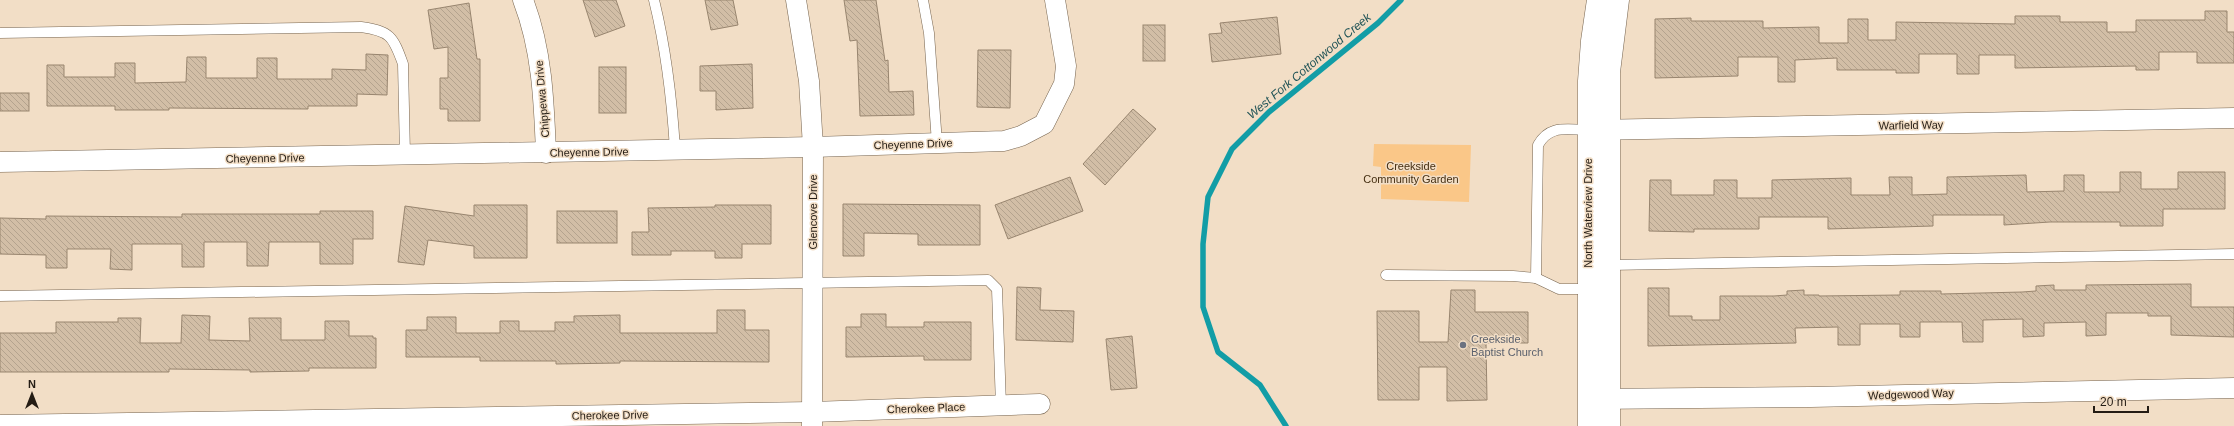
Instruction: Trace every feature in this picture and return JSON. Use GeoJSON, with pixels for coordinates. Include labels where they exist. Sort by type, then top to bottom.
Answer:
{"type":"FeatureCollection","features":[{"type":"Feature","properties":{"kind":"street","name":"Chippewa Drive"},"geometry":{"type":"LineString","coordinates":[[523,0],[538,54],[544,101],[546,153]]}},
{"type":"Feature","properties":{"kind":"street","name":"Glencove Drive"},"geometry":{"type":"LineString","coordinates":[[796,0],[810,81],[813,283],[812,419]]}},
{"type":"Feature","properties":{"kind":"street","name":"Cheyenne Drive"},"geometry":{"type":"LineString","coordinates":[[0,162],[546,153],[1004,141],[1021,136],[1044,124],[1062,90],[1065,72],[1055,0]]}},
{"type":"Feature","properties":{"kind":"street","name":"North Waterview Drive"},"geometry":{"type":"LineString","coordinates":[[1589,426],[1599,399],[1609,265],[1598,130],[1589,81],[1592,40],[1598,0]]}},
{"type":"Feature","properties":{"kind":"street","name":"North Waterview Drive"},"geometry":{"type":"LineString","coordinates":[[1609,426],[1599,399],[1588,289],[1598,130],[1609,72],[1618,0]]}},
{"type":"Feature","properties":{"kind":"street","name":"Warfield Way"},"geometry":{"type":"LineString","coordinates":[[1598,130],[2234,118]]}},
{"type":"Feature","properties":{"kind":"street","name":"Wedgewood Way"},"geometry":{"type":"LineString","coordinates":[[1599,399],[1811,397],[2234,388]]}},
{"type":"Feature","properties":{"kind":"street","name":"Cherokee Place"},"geometry":{"type":"LineString","coordinates":[[812,419],[1040,404]]}},
{"type":"Feature","properties":{"kind":"street","name":"Cherokee Drive"},"geometry":{"type":"LineString","coordinates":[[0,425],[812,419]]}},
{"type":"Feature","properties":{"kind":"lane"},"geometry":{"type":"LineString","coordinates":[[654,0],[662,31],[672,103],[675,150]]}},
{"type":"Feature","properties":{"kind":"lane"},"geometry":{"type":"LineString","coordinates":[[923,0],[929,33],[937,143]]}},
{"type":"Feature","properties":{"kind":"lane"},"geometry":{"type":"LineString","coordinates":[[0,33],[361,27],[382,30],[389,36],[399,52],[403,64],[405,155]]}},
{"type":"Feature","properties":{"kind":"lane"},"geometry":{"type":"LineString","coordinates":[[1536,278],[1538,145],[1543,136],[1554,130],[1598,130]]}},
{"type":"Feature","properties":{"kind":"lane"},"geometry":{"type":"LineString","coordinates":[[1609,265],[2234,254]]}},
{"type":"Feature","properties":{"kind":"lane"},"geometry":{"type":"LineString","coordinates":[[1386,275],[1513,276],[1536,278],[1559,289],[1588,289]]}},
{"type":"Feature","properties":{"kind":"lane"},"geometry":{"type":"LineString","coordinates":[[0,296],[988,280],[997,289],[1001,406]]}},
{"type":"Feature","properties":{"kind":"green space","name":"Creekside Community Garden"},"geometry":{"type":"Polygon","coordinates":[[[1374,144],[1471,145],[1469,202],[1381,199],[1381,167],[1373,166],[1374,144]]]}},
{"type":"Feature","properties":{"kind":"building"},"geometry":{"type":"Polygon","coordinates":[[[583,0],[616,0],[625,26],[595,37],[583,0]]]}},
{"type":"Feature","properties":{"kind":"building"},"geometry":{"type":"Polygon","coordinates":[[[705,0],[733,0],[738,25],[711,30],[705,0]]]}},
{"type":"Feature","properties":{"kind":"building"},"geometry":{"type":"Polygon","coordinates":[[[844,0],[876,0],[885,61],[888,60],[889,92],[913,91],[914,115],[860,116],[857,40],[850,41],[844,0]]]}},
{"type":"Feature","properties":{"kind":"building"},"geometry":{"type":"Polygon","coordinates":[[[469,3],[477,59],[480,59],[480,121],[448,121],[448,109],[440,109],[440,78],[448,78],[448,47],[434,49],[428,10],[469,3]]]}},
{"type":"Feature","properties":{"kind":"building"},"geometry":{"type":"Polygon","coordinates":[[[2205,11],[2227,11],[2227,32],[2234,32],[2234,63],[2197,63],[2197,52],[2159,52],[2159,70],[2136,70],[2136,66],[2015,68],[2015,55],[1979,55],[1979,74],[1957,74],[1957,54],[1919,54],[1919,73],[1896,73],[1896,70],[1837,70],[1837,58],[1795,60],[1795,82],[1778,82],[1778,57],[1738,57],[1738,76],[1655,78],[1655,19],[1691,18],[1691,21],[1763,21],[1763,28],[1819,27],[1819,43],[1848,43],[1848,19],[1868,19],[1868,40],[1896,40],[1896,22],[2015,24],[2015,16],[2060,16],[2060,22],[2107,22],[2107,32],[2136,32],[2136,20],[2205,20],[2205,11]]]}},
{"type":"Feature","properties":{"kind":"building"},"geometry":{"type":"Polygon","coordinates":[[[1277,17],[1281,54],[1212,62],[1209,34],[1222,33],[1220,23],[1277,17]]]}},
{"type":"Feature","properties":{"kind":"building"},"geometry":{"type":"Polygon","coordinates":[[[1143,25],[1165,25],[1165,61],[1143,61],[1143,25]]]}},
{"type":"Feature","properties":{"kind":"building"},"geometry":{"type":"Polygon","coordinates":[[[978,50],[1011,50],[1010,108],[977,107],[978,50]]]}},
{"type":"Feature","properties":{"kind":"building"},"geometry":{"type":"Polygon","coordinates":[[[366,54],[388,55],[387,95],[357,94],[357,106],[308,106],[308,109],[169,108],[169,110],[115,110],[115,106],[47,106],[47,65],[64,65],[64,77],[115,77],[115,63],[135,63],[135,83],[186,82],[187,57],[206,57],[206,78],[257,78],[257,58],[277,58],[277,79],[332,79],[332,69],[366,70],[366,54]]]}},
{"type":"Feature","properties":{"kind":"building"},"geometry":{"type":"Polygon","coordinates":[[[752,64],[753,108],[716,110],[716,91],[700,91],[700,66],[752,64]]]}},
{"type":"Feature","properties":{"kind":"building"},"geometry":{"type":"Polygon","coordinates":[[[599,67],[626,67],[626,113],[599,113],[599,67]]]}},
{"type":"Feature","properties":{"kind":"building"},"geometry":{"type":"Polygon","coordinates":[[[0,93],[29,93],[29,111],[0,111],[0,93]]]}},
{"type":"Feature","properties":{"kind":"building"},"geometry":{"type":"Polygon","coordinates":[[[1133,109],[1156,129],[1105,185],[1083,164],[1133,109]]]}},
{"type":"Feature","properties":{"kind":"building"},"geometry":{"type":"Polygon","coordinates":[[[2120,172],[2141,172],[2141,189],[2178,189],[2178,172],[2225,172],[2225,209],[2163,209],[2163,226],[2120,226],[2120,222],[2050,222],[2004,225],[2004,215],[1933,215],[1933,226],[1828,229],[1828,217],[1759,217],[1759,229],[1694,229],[1694,232],[1649,231],[1650,180],[1671,180],[1671,195],[1714,195],[1714,180],[1737,180],[1737,198],[1772,198],[1772,180],[1851,178],[1851,195],[1890,195],[1889,177],[1912,177],[1912,195],[1947,194],[1947,177],[2026,175],[2027,192],[2064,191],[2064,175],[2084,175],[2084,192],[2120,192],[2120,172]]]}},
{"type":"Feature","properties":{"kind":"building"},"geometry":{"type":"Polygon","coordinates":[[[1070,177],[1083,211],[1008,239],[995,205],[1070,177]]]}},
{"type":"Feature","properties":{"kind":"building"},"geometry":{"type":"Polygon","coordinates":[[[843,204],[980,205],[980,245],[918,245],[918,234],[864,233],[864,256],[843,256],[843,204]]]}},
{"type":"Feature","properties":{"kind":"building"},"geometry":{"type":"Polygon","coordinates":[[[474,205],[527,205],[527,258],[474,258],[474,246],[428,240],[424,265],[398,262],[405,206],[474,216],[474,205]]]}},
{"type":"Feature","properties":{"kind":"building"},"geometry":{"type":"Polygon","coordinates":[[[715,205],[771,205],[771,244],[742,244],[742,258],[715,258],[715,251],[671,251],[671,255],[632,255],[632,232],[649,232],[648,208],[715,207],[715,205]]]}},
{"type":"Feature","properties":{"kind":"building"},"geometry":{"type":"Polygon","coordinates":[[[320,211],[373,211],[373,239],[353,239],[353,264],[320,264],[320,242],[269,242],[268,266],[247,266],[247,242],[204,242],[204,267],[182,267],[182,244],[132,244],[132,270],[110,269],[111,249],[67,249],[67,268],[46,268],[46,255],[0,254],[0,218],[46,219],[46,216],[182,217],[182,214],[320,214],[320,211]]]}},
{"type":"Feature","properties":{"kind":"building"},"geometry":{"type":"Polygon","coordinates":[[[557,211],[617,211],[617,243],[557,243],[557,211]]]}},
{"type":"Feature","properties":{"kind":"building"},"geometry":{"type":"Polygon","coordinates":[[[2191,284],[2191,307],[2234,307],[2234,337],[2171,335],[2171,316],[2148,316],[2148,313],[2106,313],[2106,335],[2086,336],[2086,322],[2044,323],[2044,336],[2023,337],[2023,319],[1983,320],[1983,342],[1963,342],[1962,322],[1920,322],[1920,337],[1900,337],[1900,324],[1860,324],[1860,345],[1838,345],[1838,327],[1795,328],[1796,343],[1648,346],[1648,288],[1669,288],[1669,316],[1692,316],[1692,320],[1720,320],[1720,296],[1774,296],[1787,295],[1787,291],[1804,290],[1804,295],[1819,296],[1900,295],[1900,291],[1941,291],[1941,294],[2022,292],[2036,291],[2036,286],[2054,285],[2054,290],[2086,290],[2086,285],[2191,284]]]}},
{"type":"Feature","properties":{"kind":"building"},"geometry":{"type":"Polygon","coordinates":[[[1017,287],[1041,288],[1040,310],[1074,311],[1073,342],[1016,340],[1017,287]]]}},
{"type":"Feature","properties":{"kind":"building","name":"Creekside Baptist Church"},"geometry":{"type":"Polygon","coordinates":[[[1451,290],[1475,290],[1475,312],[1528,312],[1528,343],[1486,343],[1487,400],[1447,401],[1447,367],[1419,367],[1419,400],[1378,400],[1377,311],[1419,311],[1419,342],[1448,342],[1451,290]]]}},
{"type":"Feature","properties":{"kind":"building"},"geometry":{"type":"Polygon","coordinates":[[[717,310],[745,310],[745,330],[769,330],[769,362],[620,361],[620,363],[556,364],[556,361],[480,361],[480,357],[406,357],[406,330],[427,330],[427,317],[456,317],[456,333],[500,333],[500,321],[519,321],[519,331],[555,331],[555,322],[574,322],[574,316],[620,315],[620,333],[717,333],[717,310]]]}},
{"type":"Feature","properties":{"kind":"building"},"geometry":{"type":"Polygon","coordinates":[[[861,314],[886,314],[886,327],[924,327],[924,322],[971,322],[971,360],[924,360],[924,356],[846,357],[846,327],[861,327],[861,314]]]}},
{"type":"Feature","properties":{"kind":"building"},"geometry":{"type":"Polygon","coordinates":[[[182,315],[210,316],[209,340],[250,341],[249,318],[281,318],[281,340],[325,340],[325,321],[349,321],[349,336],[373,336],[373,338],[376,338],[376,368],[309,368],[309,371],[250,372],[250,370],[169,369],[169,372],[0,372],[0,333],[56,333],[56,322],[118,322],[118,318],[141,318],[140,343],[181,343],[182,315]]]}},
{"type":"Feature","properties":{"kind":"building"},"geometry":{"type":"Polygon","coordinates":[[[1132,336],[1137,388],[1111,390],[1106,339],[1132,336]]]}},
{"type":"Feature","properties":{"kind":"waterway","name":"West Fork Cottonwood Creek"},"geometry":{"type":"LineString","coordinates":[[1286,426],[1260,385],[1218,352],[1203,307],[1203,244],[1208,197],[1232,149],[1269,112],[1378,23],[1401,0]]}},
{"type":"Feature","properties":{"kind":"place","name":"Creekside Baptist Church"},"geometry":{"type":"Point","coordinates":[1463,345]}}]}
